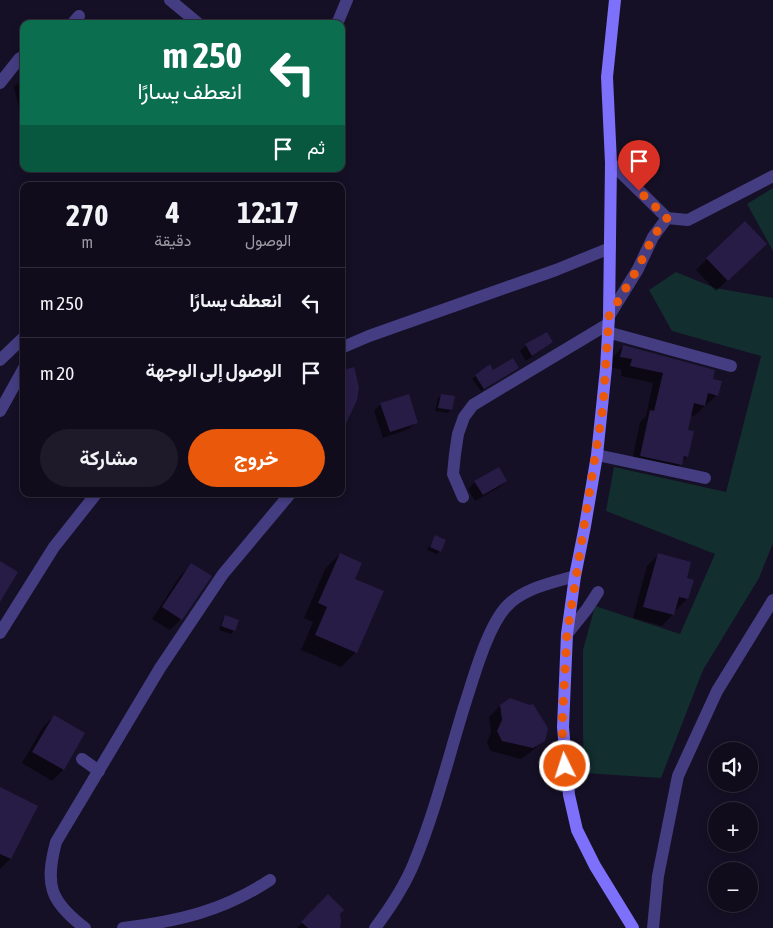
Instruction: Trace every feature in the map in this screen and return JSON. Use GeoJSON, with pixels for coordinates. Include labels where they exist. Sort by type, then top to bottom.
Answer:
{"type":"FeatureCollection","features":[{"type":"Feature","properties":{"kind":"street"},"geometry":{"type":"LineString","coordinates":[[170,0],[194,20]]}},
{"type":"Feature","properties":{"kind":"street"},"geometry":{"type":"LineString","coordinates":[[339,20],[347,0]]}},
{"type":"Feature","properties":{"kind":"street"},"geometry":{"type":"LineString","coordinates":[[615,0],[607,77],[611,163],[610,248],[603,407],[567,634],[562,727],[568,795],[577,830],[595,866],[633,928]]}},
{"type":"Feature","properties":{"kind":"street"},"geometry":{"type":"LineString","coordinates":[[0,84],[20,58]]}},
{"type":"Feature","properties":{"kind":"street"},"geometry":{"type":"LineString","coordinates":[[611,163],[667,218],[688,220],[773,176]]}},
{"type":"Feature","properties":{"kind":"street"},"geometry":{"type":"LineString","coordinates":[[463,497],[453,474],[454,454],[464,417],[473,405],[608,324],[653,237],[667,218]]}},
{"type":"Feature","properties":{"kind":"street"},"geometry":{"type":"LineString","coordinates":[[345,346],[369,336],[556,270],[610,248]]}},
{"type":"Feature","properties":{"kind":"street"},"geometry":{"type":"LineString","coordinates":[[608,324],[731,366]]}},
{"type":"Feature","properties":{"kind":"street"},"geometry":{"type":"LineString","coordinates":[[0,360],[20,344]]}},
{"type":"Feature","properties":{"kind":"street"},"geometry":{"type":"LineString","coordinates":[[0,411],[20,375]]}},
{"type":"Feature","properties":{"kind":"street"},"geometry":{"type":"LineString","coordinates":[[596,455],[705,478]]}},
{"type":"Feature","properties":{"kind":"street"},"geometry":{"type":"LineString","coordinates":[[0,632],[54,547],[94,497]]}},
{"type":"Feature","properties":{"kind":"street"},"geometry":{"type":"LineString","coordinates":[[85,928],[73,919],[58,903],[50,884],[51,862],[56,842],[160,668],[223,574],[287,497]]}},
{"type":"Feature","properties":{"kind":"street"},"geometry":{"type":"LineString","coordinates":[[375,928],[386,913],[413,865],[432,814],[477,667],[492,630],[506,607],[524,593],[575,576]]}},
{"type":"Feature","properties":{"kind":"street"},"geometry":{"type":"LineString","coordinates":[[567,634],[598,592]]}},
{"type":"Feature","properties":{"kind":"street"},"geometry":{"type":"LineString","coordinates":[[652,928],[658,876],[678,776],[717,691],[773,600]]}},
{"type":"Feature","properties":{"kind":"street"},"geometry":{"type":"LineString","coordinates":[[82,759],[99,771]]}},
{"type":"Feature","properties":{"kind":"street"},"geometry":{"type":"LineString","coordinates":[[123,928],[174,920],[220,907],[248,895],[270,880]]}},
{"type":"Feature","properties":{"kind":"green space"},"geometry":{"type":"Polygon","coordinates":[[[773,188],[773,251],[747,204],[773,188]]]}},
{"type":"Feature","properties":{"kind":"green space"},"geometry":{"type":"Polygon","coordinates":[[[676,272],[715,288],[773,298],[773,543],[759,578],[703,670],[661,778],[584,773],[583,650],[595,606],[680,634],[715,554],[606,511],[614,467],[726,492],[761,356],[672,331],[649,290],[676,272]]]}},
{"type":"Feature","properties":{"kind":"building"},"geometry":{"type":"Polygon","coordinates":[[[745,221],[767,244],[728,281],[706,258],[745,221]]]}},
{"type":"Feature","properties":{"kind":"building"},"geometry":{"type":"Polygon","coordinates":[[[547,332],[553,342],[532,356],[525,344],[547,332]]]}},
{"type":"Feature","properties":{"kind":"building"},"geometry":{"type":"Polygon","coordinates":[[[623,345],[715,370],[713,379],[722,381],[718,396],[708,393],[705,406],[694,403],[688,430],[694,431],[688,457],[684,456],[682,465],[640,456],[650,410],[654,411],[663,373],[630,366],[632,359],[620,357],[623,345]]]}},
{"type":"Feature","properties":{"kind":"building"},"geometry":{"type":"Polygon","coordinates":[[[513,358],[519,368],[484,389],[475,375],[490,364],[493,370],[513,358]]]}},
{"type":"Feature","properties":{"kind":"building"},"geometry":{"type":"Polygon","coordinates":[[[354,367],[359,387],[357,400],[345,426],[345,370],[354,367]]]}},
{"type":"Feature","properties":{"kind":"building"},"geometry":{"type":"Polygon","coordinates":[[[409,394],[418,423],[390,432],[380,403],[409,394]]]}},
{"type":"Feature","properties":{"kind":"building"},"geometry":{"type":"Polygon","coordinates":[[[441,394],[455,396],[452,410],[438,408],[441,394]]]}},
{"type":"Feature","properties":{"kind":"building"},"geometry":{"type":"Polygon","coordinates":[[[499,467],[507,481],[483,495],[474,481],[499,467]]]}},
{"type":"Feature","properties":{"kind":"building"},"geometry":{"type":"Polygon","coordinates":[[[435,535],[446,540],[441,552],[430,547],[435,535]]]}},
{"type":"Feature","properties":{"kind":"building"},"geometry":{"type":"Polygon","coordinates":[[[340,553],[362,563],[355,579],[384,591],[357,653],[315,635],[327,607],[318,603],[340,553]]]}},
{"type":"Feature","properties":{"kind":"building"},"geometry":{"type":"Polygon","coordinates":[[[658,553],[691,562],[687,578],[694,580],[688,599],[679,597],[674,615],[643,607],[658,553]]]}},
{"type":"Feature","properties":{"kind":"building"},"geometry":{"type":"Polygon","coordinates":[[[0,561],[18,572],[0,602],[0,561]]]}},
{"type":"Feature","properties":{"kind":"building"},"geometry":{"type":"Polygon","coordinates":[[[191,563],[212,576],[182,620],[162,607],[191,563]]]}},
{"type":"Feature","properties":{"kind":"building"},"geometry":{"type":"Polygon","coordinates":[[[225,615],[239,620],[235,631],[221,626],[225,615]]]}},
{"type":"Feature","properties":{"kind":"building"},"geometry":{"type":"Polygon","coordinates":[[[510,698],[530,705],[533,704],[548,728],[545,741],[533,748],[502,741],[497,731],[502,720],[500,705],[510,698]]]}},
{"type":"Feature","properties":{"kind":"building"},"geometry":{"type":"Polygon","coordinates":[[[54,715],[85,733],[64,770],[32,752],[54,715]]]}},
{"type":"Feature","properties":{"kind":"building"},"geometry":{"type":"Polygon","coordinates":[[[0,787],[38,806],[11,859],[0,854],[0,787]]]}},
{"type":"Feature","properties":{"kind":"building"},"geometry":{"type":"Polygon","coordinates":[[[328,894],[344,910],[340,914],[340,928],[308,928],[301,922],[328,894]]]}},
{"type":"Feature","properties":{"kind":"route"},"geometry":{"type":"LineString","coordinates":[[565,766],[562,727],[567,634],[603,407],[609,316],[638,268],[653,237],[667,218],[639,191]]}}]}
